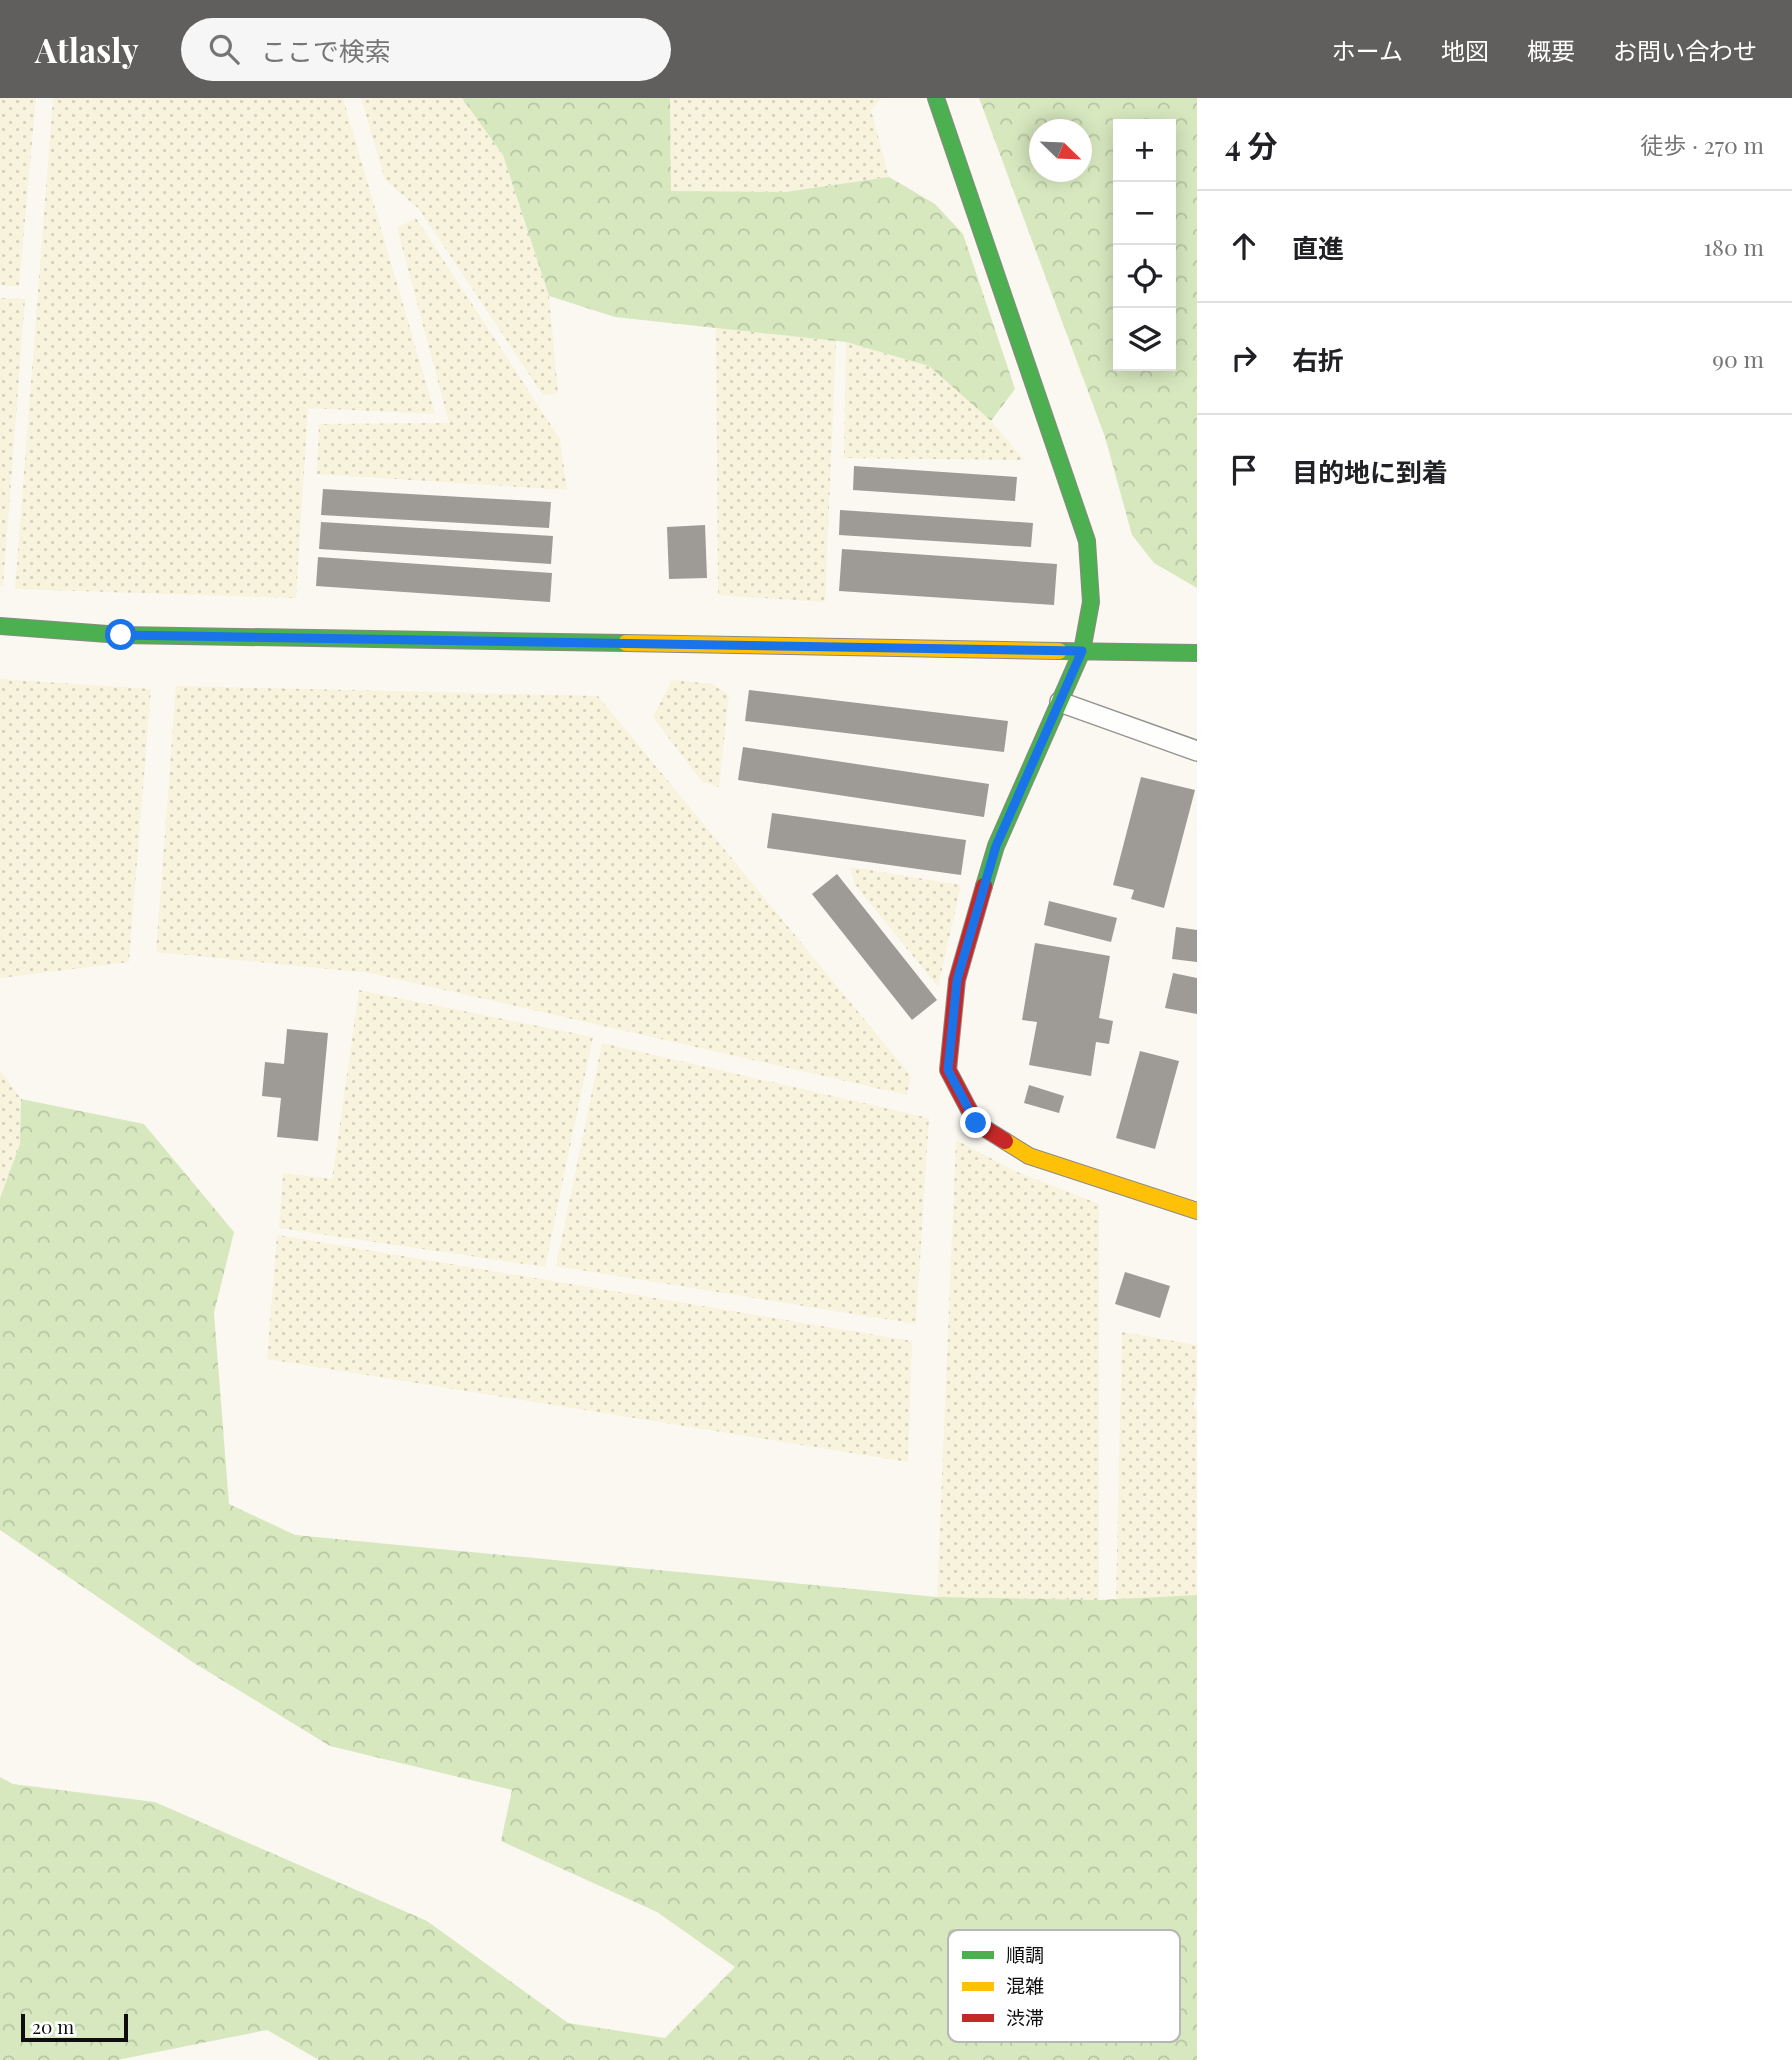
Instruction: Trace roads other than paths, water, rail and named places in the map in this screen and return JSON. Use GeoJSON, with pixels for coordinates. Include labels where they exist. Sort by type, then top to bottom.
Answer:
{"type":"FeatureCollection","features":[{"type":"Feature","properties":{"kind":"street"},"geometry":{"type":"LineString","coordinates":[[936,98],[1087,541],[1091,602],[1082,651],[996,846],[957,980],[948,1070],[976,1123],[1029,1156],[1197,1211]]}},
{"type":"Feature","properties":{"kind":"street"},"geometry":{"type":"LineString","coordinates":[[0,626],[121,635],[1197,653]]}},
{"type":"Feature","properties":{"kind":"lane"},"geometry":{"type":"LineString","coordinates":[[1060,702],[1197,751]]}}]}
